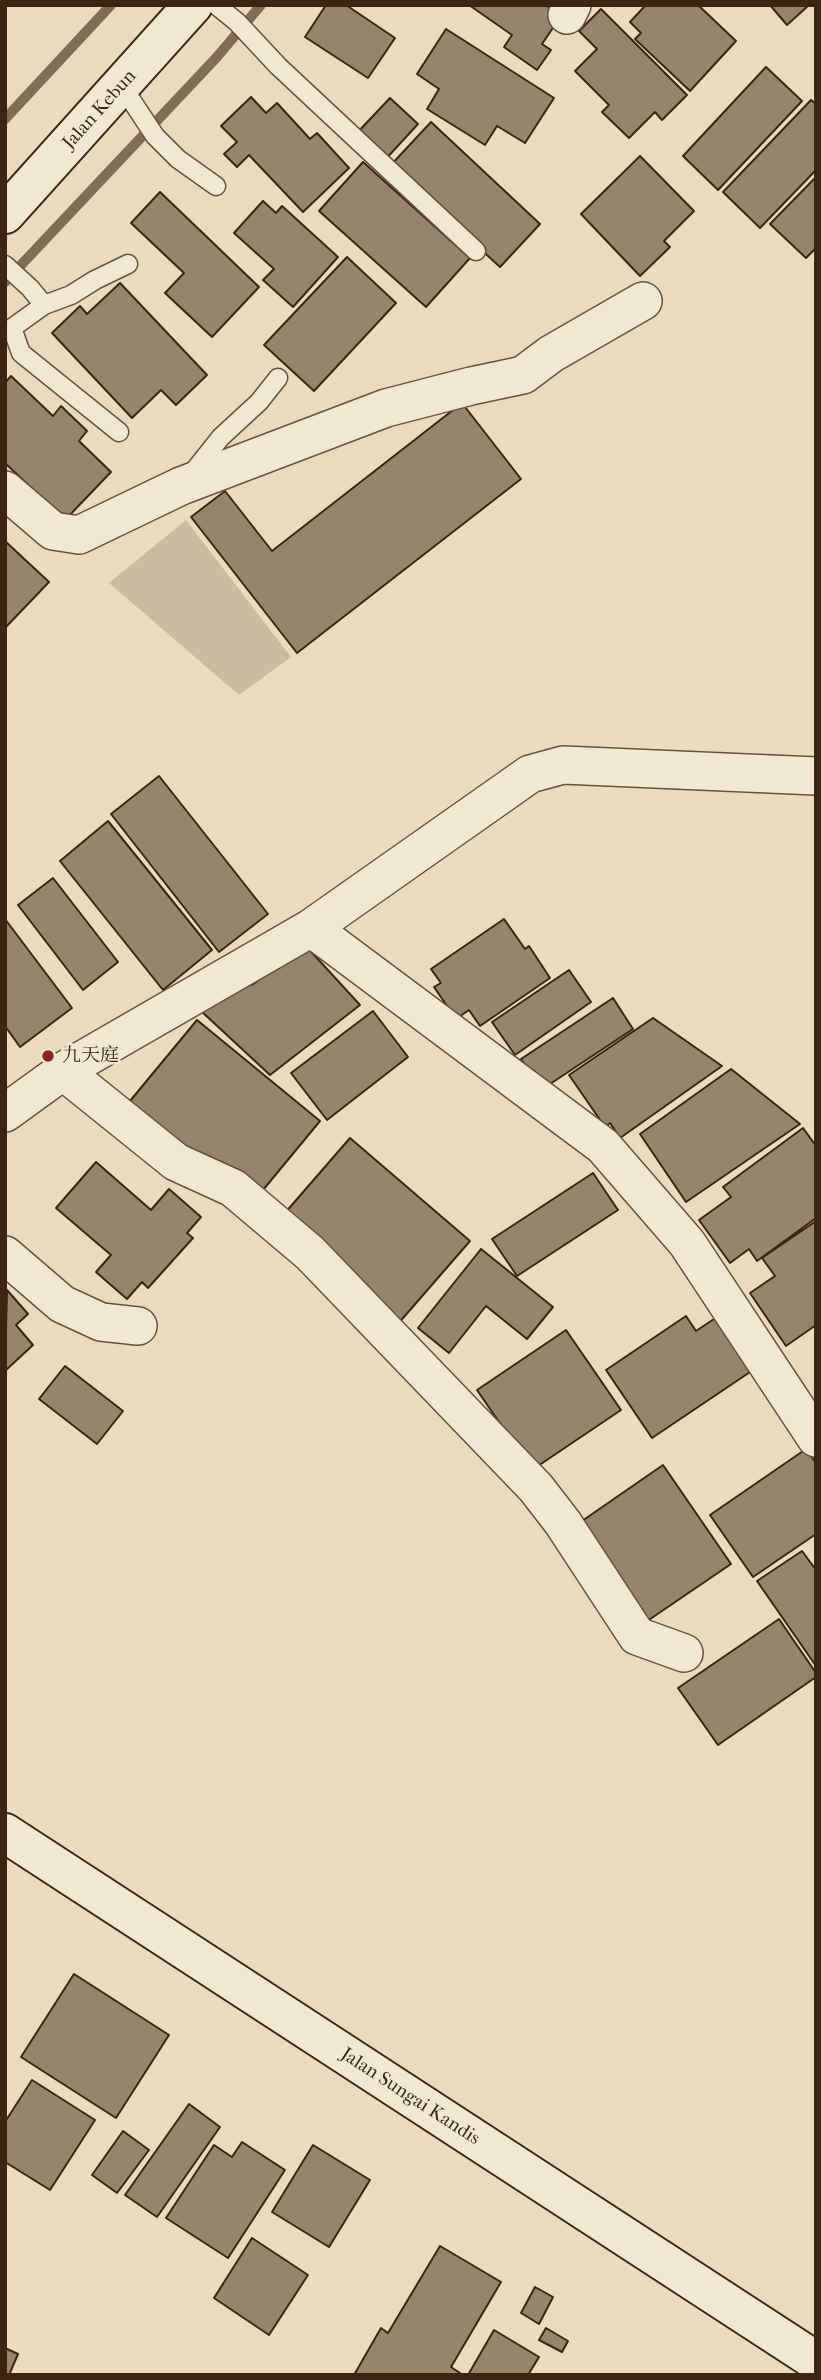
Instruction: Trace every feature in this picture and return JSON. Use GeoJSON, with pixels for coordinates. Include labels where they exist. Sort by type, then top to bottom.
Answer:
{"type":"FeatureCollection","features":[{"type":"Feature","properties":{"kind":"street","name":"Jalan Kebun"},"geometry":{"type":"LineString","coordinates":[[5,214],[193,5]]}},
{"type":"Feature","properties":{"kind":"street"},"geometry":{"type":"LineString","coordinates":[[5,490],[53,531],[79,535],[181,486],[387,408],[523,375],[551,354],[643,301]]}},
{"type":"Feature","properties":{"kind":"street"},"geometry":{"type":"LineString","coordinates":[[5,1113],[63,1071],[311,928],[530,774],[563,765],[816,776]]}},
{"type":"Feature","properties":{"kind":"street"},"geometry":{"type":"LineString","coordinates":[[311,928],[603,1146],[687,1243],[816,1438]]}},
{"type":"Feature","properties":{"kind":"street"},"geometry":{"type":"LineString","coordinates":[[63,1071],[176,1162],[233,1188],[310,1253],[536,1488],[563,1523],[637,1636],[684,1653]]}},
{"type":"Feature","properties":{"kind":"street"},"geometry":{"type":"LineString","coordinates":[[5,1255],[62,1304],[101,1322],[138,1326]]}},
{"type":"Feature","properties":{"kind":"street","name":"Jalan Sungai Kandis"},"geometry":{"type":"LineString","coordinates":[[5,1833],[816,2361]]}},
{"type":"Feature","properties":{"kind":"lane"},"geometry":{"type":"LineString","coordinates":[[216,5],[476,251]]}},
{"type":"Feature","properties":{"kind":"lane"},"geometry":{"type":"LineString","coordinates":[[122,86],[155,136],[178,159],[216,186]]}},
{"type":"Feature","properties":{"kind":"lane"},"geometry":{"type":"LineString","coordinates":[[119,432],[21,353],[12,328],[44,306],[71,295],[94,280],[128,264]]}},
{"type":"Feature","properties":{"kind":"lane"},"geometry":{"type":"LineString","coordinates":[[5,265],[30,288],[44,306]]}},
{"type":"Feature","properties":{"kind":"lane"},"geometry":{"type":"LineString","coordinates":[[181,486],[221,438],[259,402],[278,378]]}},
{"type":"Feature","properties":{"kind":"shaded area"},"geometry":{"type":"Polygon","coordinates":[[[186,520],[291,657],[239,695],[109,583],[186,520]]]}},
{"type":"Feature","properties":{"kind":"building"},"geometry":{"type":"Polygon","coordinates":[[[326,5],[346,5],[395,38],[368,78],[305,37],[326,5]]]}},
{"type":"Feature","properties":{"kind":"building"},"geometry":{"type":"Polygon","coordinates":[[[469,5],[546,5],[561,16],[542,44],[551,50],[537,70],[504,47],[512,35],[469,5]]]}},
{"type":"Feature","properties":{"kind":"building"},"geometry":{"type":"Polygon","coordinates":[[[643,5],[698,5],[736,41],[690,91],[635,39],[641,33],[630,22],[643,5]]]}},
{"type":"Feature","properties":{"kind":"building"},"geometry":{"type":"Polygon","coordinates":[[[770,5],[809,5],[787,25],[770,5]]]}},
{"type":"Feature","properties":{"kind":"building"},"geometry":{"type":"Polygon","coordinates":[[[601,9],[687,95],[662,120],[655,112],[629,138],[602,112],[609,105],[575,71],[597,49],[579,31],[601,9]]]}},
{"type":"Feature","properties":{"kind":"building"},"geometry":{"type":"Polygon","coordinates":[[[446,29],[554,98],[525,143],[497,126],[485,145],[427,109],[439,89],[417,74],[446,29]]]}},
{"type":"Feature","properties":{"kind":"building"},"geometry":{"type":"Polygon","coordinates":[[[766,67],[802,101],[718,190],[683,156],[766,67]]]}},
{"type":"Feature","properties":{"kind":"building"},"geometry":{"type":"Polygon","coordinates":[[[251,97],[266,113],[277,103],[310,139],[317,133],[349,168],[303,212],[249,155],[237,167],[224,154],[237,142],[221,126],[251,97]]]}},
{"type":"Feature","properties":{"kind":"building"},"geometry":{"type":"Polygon","coordinates":[[[390,98],[418,124],[383,162],[355,135],[390,98]]]}},
{"type":"Feature","properties":{"kind":"building"},"geometry":{"type":"Polygon","coordinates":[[[811,100],[816,104],[816,170],[760,228],[723,192],[811,100]]]}},
{"type":"Feature","properties":{"kind":"building"},"geometry":{"type":"Polygon","coordinates":[[[431,122],[540,224],[500,267],[390,166],[431,122]]]}},
{"type":"Feature","properties":{"kind":"building"},"geometry":{"type":"Polygon","coordinates":[[[640,156],[694,211],[664,241],[670,247],[640,276],[581,214],[640,156]]]}},
{"type":"Feature","properties":{"kind":"building"},"geometry":{"type":"Polygon","coordinates":[[[363,162],[470,258],[426,307],[319,211],[363,162]]]}},
{"type":"Feature","properties":{"kind":"building"},"geometry":{"type":"Polygon","coordinates":[[[816,177],[816,248],[806,258],[770,224],[816,177]]]}},
{"type":"Feature","properties":{"kind":"building"},"geometry":{"type":"Polygon","coordinates":[[[160,192],[259,287],[212,337],[165,293],[184,273],[131,223],[160,192]]]}},
{"type":"Feature","properties":{"kind":"building"},"geometry":{"type":"Polygon","coordinates":[[[263,201],[276,213],[282,206],[338,257],[293,307],[263,280],[274,269],[234,233],[263,201]]]}},
{"type":"Feature","properties":{"kind":"building"},"geometry":{"type":"Polygon","coordinates":[[[347,257],[396,303],[314,391],[264,345],[347,257]]]}},
{"type":"Feature","properties":{"kind":"building"},"geometry":{"type":"Polygon","coordinates":[[[120,283],[207,375],[176,405],[161,390],[132,418],[52,333],[80,306],[87,314],[120,283]]]}},
{"type":"Feature","properties":{"kind":"building"},"geometry":{"type":"Polygon","coordinates":[[[11,376],[53,416],[61,406],[87,431],[79,441],[111,472],[65,520],[5,463],[5,383],[11,376]]]}},
{"type":"Feature","properties":{"kind":"building"},"geometry":{"type":"Polygon","coordinates":[[[462,403],[521,479],[297,653],[191,517],[225,491],[272,551],[462,403]]]}},
{"type":"Feature","properties":{"kind":"building"},"geometry":{"type":"Polygon","coordinates":[[[5,541],[49,582],[5,628],[5,541]]]}},
{"type":"Feature","properties":{"kind":"building"},"geometry":{"type":"Polygon","coordinates":[[[159,776],[268,914],[219,952],[111,814],[159,776]]]}},
{"type":"Feature","properties":{"kind":"building"},"geometry":{"type":"Polygon","coordinates":[[[108,821],[212,950],[163,990],[60,861],[108,821]]]}},
{"type":"Feature","properties":{"kind":"building"},"geometry":{"type":"Polygon","coordinates":[[[53,878],[118,962],[83,990],[18,905],[53,878]]]}},
{"type":"Feature","properties":{"kind":"building"},"geometry":{"type":"Polygon","coordinates":[[[5,919],[72,1008],[20,1047],[5,1026],[5,919]]]}},
{"type":"Feature","properties":{"kind":"building"},"geometry":{"type":"Polygon","coordinates":[[[504,919],[525,949],[529,946],[550,978],[480,1026],[469,1010],[456,1019],[434,987],[441,983],[431,969],[504,919]]]}},
{"type":"Feature","properties":{"kind":"building"},"geometry":{"type":"Polygon","coordinates":[[[305,945],[360,1005],[270,1075],[200,1010],[245,975],[252,985],[305,945]]]}},
{"type":"Feature","properties":{"kind":"building"},"geometry":{"type":"Polygon","coordinates":[[[569,970],[591,1002],[515,1055],[492,1022],[569,970]]]}},
{"type":"Feature","properties":{"kind":"building"},"geometry":{"type":"Polygon","coordinates":[[[613,998],[633,1029],[541,1090],[521,1059],[613,998]]]}},
{"type":"Feature","properties":{"kind":"building"},"geometry":{"type":"Polygon","coordinates":[[[373,1011],[408,1057],[327,1120],[291,1073],[373,1011]]]}},
{"type":"Feature","properties":{"kind":"building"},"geometry":{"type":"Polygon","coordinates":[[[653,1018],[722,1066],[620,1138],[610,1123],[605,1127],[569,1075],[653,1018]]]}},
{"type":"Feature","properties":{"kind":"building"},"geometry":{"type":"Polygon","coordinates":[[[197,1020],[320,1121],[263,1190],[243,1173],[231,1186],[130,1101],[197,1020]]]}},
{"type":"Feature","properties":{"kind":"building"},"geometry":{"type":"Polygon","coordinates":[[[731,1069],[800,1124],[686,1202],[640,1134],[731,1069]]]}},
{"type":"Feature","properties":{"kind":"building"},"geometry":{"type":"Polygon","coordinates":[[[803,1128],[816,1146],[816,1218],[757,1261],[749,1249],[730,1263],[699,1220],[731,1197],[723,1187],[803,1128]]]}},
{"type":"Feature","properties":{"kind":"building"},"geometry":{"type":"Polygon","coordinates":[[[350,1138],[470,1241],[397,1325],[278,1221],[350,1138]]]}},
{"type":"Feature","properties":{"kind":"building"},"geometry":{"type":"Polygon","coordinates":[[[96,1162],[151,1210],[169,1189],[201,1217],[187,1233],[193,1238],[148,1288],[142,1282],[127,1299],[96,1272],[111,1255],[56,1208],[96,1162]]]}},
{"type":"Feature","properties":{"kind":"building"},"geometry":{"type":"Polygon","coordinates":[[[593,1173],[618,1210],[517,1276],[492,1239],[593,1173]]]}},
{"type":"Feature","properties":{"kind":"building"},"geometry":{"type":"Polygon","coordinates":[[[816,1221],[816,1325],[786,1346],[750,1293],[775,1276],[762,1258],[816,1221]]]}},
{"type":"Feature","properties":{"kind":"building"},"geometry":{"type":"Polygon","coordinates":[[[481,1249],[553,1307],[527,1339],[486,1306],[449,1353],[418,1328],[481,1249]]]}},
{"type":"Feature","properties":{"kind":"building"},"geometry":{"type":"Polygon","coordinates":[[[7,1290],[28,1314],[16,1325],[33,1345],[5,1371],[7,1290]]]}},
{"type":"Feature","properties":{"kind":"building"},"geometry":{"type":"Polygon","coordinates":[[[726,1311],[762,1364],[652,1438],[606,1370],[686,1316],[696,1331],[726,1311]]]}},
{"type":"Feature","properties":{"kind":"building"},"geometry":{"type":"Polygon","coordinates":[[[566,1330],[621,1410],[532,1470],[477,1390],[566,1330]]]}},
{"type":"Feature","properties":{"kind":"building"},"geometry":{"type":"Polygon","coordinates":[[[65,1366],[123,1411],[97,1444],[39,1399],[65,1366]]]}},
{"type":"Feature","properties":{"kind":"building"},"geometry":{"type":"Polygon","coordinates":[[[806,1449],[816,1463],[816,1534],[753,1577],[710,1515],[806,1449]]]}},
{"type":"Feature","properties":{"kind":"building"},"geometry":{"type":"Polygon","coordinates":[[[663,1465],[731,1564],[637,1628],[569,1530],[663,1465]]]}},
{"type":"Feature","properties":{"kind":"building"},"geometry":{"type":"Polygon","coordinates":[[[802,1551],[816,1570],[816,1666],[757,1581],[802,1551]]]}},
{"type":"Feature","properties":{"kind":"building"},"geometry":{"type":"Polygon","coordinates":[[[779,1619],[816,1673],[816,1677],[718,1745],[678,1688],[779,1619]]]}},
{"type":"Feature","properties":{"kind":"building"},"geometry":{"type":"Polygon","coordinates":[[[74,1974],[169,2035],[116,2118],[21,2057],[74,1974]]]}},
{"type":"Feature","properties":{"kind":"building"},"geometry":{"type":"Polygon","coordinates":[[[32,2080],[95,2120],[50,2190],[5,2162],[5,2122],[32,2080]]]}},
{"type":"Feature","properties":{"kind":"building"},"geometry":{"type":"Polygon","coordinates":[[[189,2104],[220,2127],[157,2217],[125,2195],[189,2104]]]}},
{"type":"Feature","properties":{"kind":"building"},"geometry":{"type":"Polygon","coordinates":[[[123,2131],[149,2150],[117,2193],[92,2175],[123,2131]]]}},
{"type":"Feature","properties":{"kind":"building"},"geometry":{"type":"Polygon","coordinates":[[[242,2142],[285,2170],[228,2258],[166,2218],[214,2145],[232,2157],[242,2142]]]}},
{"type":"Feature","properties":{"kind":"building"},"geometry":{"type":"Polygon","coordinates":[[[313,2145],[370,2180],[329,2247],[272,2212],[313,2145]]]}},
{"type":"Feature","properties":{"kind":"building"},"geometry":{"type":"Polygon","coordinates":[[[252,2238],[308,2275],[269,2335],[214,2298],[252,2238]]]}},
{"type":"Feature","properties":{"kind":"building"},"geometry":{"type":"Polygon","coordinates":[[[440,2246],[501,2282],[451,2367],[463,2375],[354,2375],[381,2328],[388,2333],[440,2246]]]}},
{"type":"Feature","properties":{"kind":"building"},"geometry":{"type":"Polygon","coordinates":[[[535,2287],[553,2297],[539,2324],[521,2313],[535,2287]]]}},
{"type":"Feature","properties":{"kind":"building"},"geometry":{"type":"Polygon","coordinates":[[[546,2328],[568,2341],[562,2352],[539,2340],[546,2328]]]}},
{"type":"Feature","properties":{"kind":"building"},"geometry":{"type":"Polygon","coordinates":[[[494,2330],[539,2357],[528,2375],[468,2375],[494,2330]]]}},
{"type":"Feature","properties":{"kind":"building"},"geometry":{"type":"Polygon","coordinates":[[[5,2348],[18,2354],[9,2375],[5,2375],[5,2348]]]}},
{"type":"Feature","properties":{"kind":"waterway"},"geometry":{"type":"LineString","coordinates":[[5,119],[111,5]]}},
{"type":"Feature","properties":{"kind":"waterway"},"geometry":{"type":"LineString","coordinates":[[5,282],[216,58],[261,5]]}},
{"type":"Feature","properties":{"kind":"place","name":"九天庭"},"geometry":{"type":"Point","coordinates":[48,1056]}}]}
